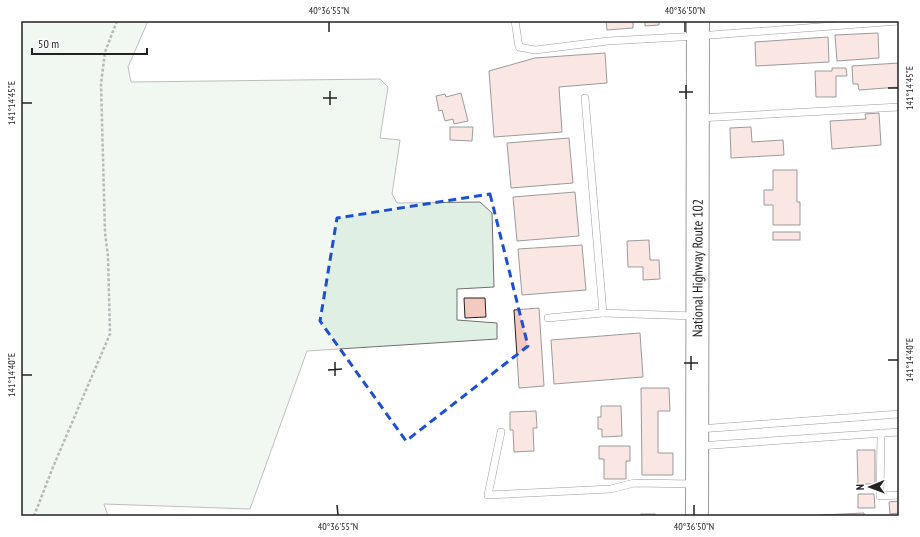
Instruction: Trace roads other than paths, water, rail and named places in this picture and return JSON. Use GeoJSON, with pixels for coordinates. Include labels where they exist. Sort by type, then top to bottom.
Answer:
{"type":"FeatureCollection","features":[{"type":"Feature","properties":{"kind":"highway","name":"National Highway Route 102"},"geometry":{"type":"LineString","coordinates":[[697,516],[698,28]]}},
{"type":"Feature","properties":{"kind":"lane"},"geometry":{"type":"LineString","coordinates":[[515,21],[519,47],[535,50],[698,28],[899,21]]}},
{"type":"Feature","properties":{"kind":"lane"},"geometry":{"type":"LineString","coordinates":[[585,98],[604,313]]}},
{"type":"Feature","properties":{"kind":"lane"},"geometry":{"type":"LineString","coordinates":[[698,118],[899,107]]}},
{"type":"Feature","properties":{"kind":"lane"},"geometry":{"type":"LineString","coordinates":[[548,318],[604,313],[697,316]]}},
{"type":"Feature","properties":{"kind":"lane"},"geometry":{"type":"LineString","coordinates":[[697,438],[899,414]]}},
{"type":"Feature","properties":{"kind":"lane"},"geometry":{"type":"LineString","coordinates":[[501,432],[488,495],[611,489],[634,483],[697,484]]}},
{"type":"Feature","properties":{"kind":"lane"},"geometry":{"type":"LineString","coordinates":[[697,438],[899,432]]}},
{"type":"Feature","properties":{"kind":"lane"},"geometry":{"type":"LineString","coordinates":[[881,433],[880,496],[899,495]]}}]}
